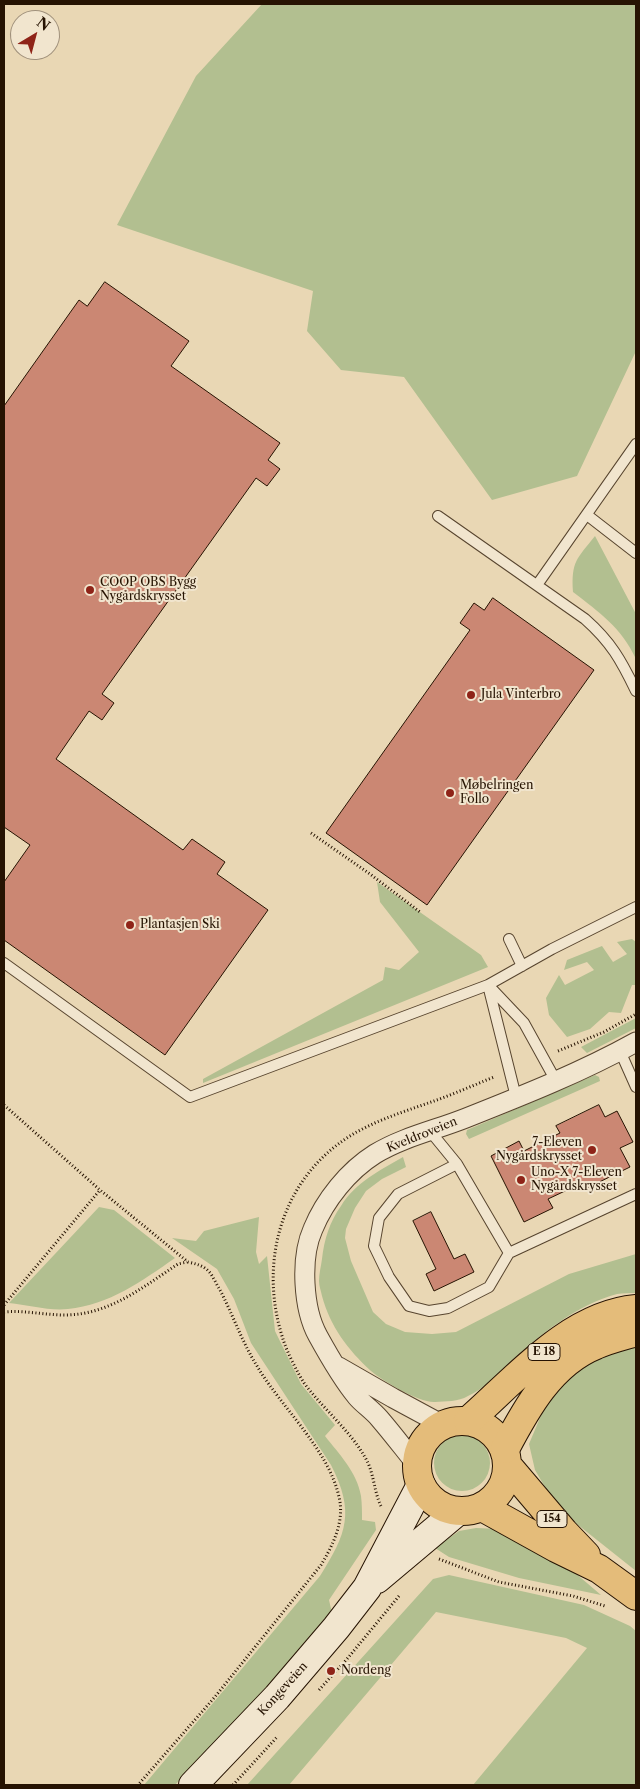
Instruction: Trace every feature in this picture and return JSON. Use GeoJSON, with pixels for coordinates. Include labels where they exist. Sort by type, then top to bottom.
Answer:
{"type":"FeatureCollection","features":[{"type":"Feature","properties":{"kind":"main road","name":"E 18"},"geometry":{"type":"LineString","coordinates":[[456,1422],[554,1343],[585,1324],[625,1310],[636,1309]]}},
{"type":"Feature","properties":{"kind":"main road","name":"E 18"},"geometry":{"type":"LineString","coordinates":[[507,1458],[522,1416],[541,1388],[571,1359],[595,1345],[636,1332]]}},
{"type":"Feature","properties":{"kind":"main road","name":"154"},"geometry":{"type":"LineString","coordinates":[[456,1422],[480,1424],[490,1430],[499,1439],[507,1458],[564,1532],[600,1569],[636,1596]]}},
{"type":"Feature","properties":{"kind":"main road"},"geometry":{"type":"LineString","coordinates":[[418,1475],[418,1452],[424,1441],[433,1431],[456,1422]]}},
{"type":"Feature","properties":{"kind":"main road"},"geometry":{"type":"LineString","coordinates":[[470,1509],[493,1500],[501,1490],[506,1478],[507,1458]]}},
{"type":"Feature","properties":{"kind":"main road","name":"154"},"geometry":{"type":"LineString","coordinates":[[418,1475],[427,1495],[436,1503],[446,1508],[470,1509],[600,1569]]}},
{"type":"Feature","properties":{"kind":"main road","name":"Kongeveien"},"geometry":{"type":"LineString","coordinates":[[367,1588],[418,1475]]}},
{"type":"Feature","properties":{"kind":"main road","name":"Kongeveien"},"geometry":{"type":"LineString","coordinates":[[193,1785],[277,1697],[336,1628],[367,1588],[419,1542],[470,1509]]}},
{"type":"Feature","properties":{"kind":"street","name":"Kveldroveien"},"geometry":{"type":"LineString","coordinates":[[418,1475],[378,1417],[357,1397],[317,1335],[307,1307],[306,1259],[312,1230],[331,1197],[351,1173],[375,1154],[402,1141],[556,1081],[623,1058],[636,1042]]}},
{"type":"Feature","properties":{"kind":"street","name":"Kveldroveien"},"geometry":{"type":"LineString","coordinates":[[336,1366],[393,1398],[456,1422]]}},
{"type":"Feature","properties":{"kind":"lane"},"geometry":{"type":"LineString","coordinates":[[537,585],[636,444]]}},
{"type":"Feature","properties":{"kind":"lane"},"geometry":{"type":"LineString","coordinates":[[586,515],[636,553]]}},
{"type":"Feature","properties":{"kind":"lane"},"geometry":{"type":"LineString","coordinates":[[438,516],[585,619],[601,633],[613,647],[636,691]]}},
{"type":"Feature","properties":{"kind":"lane"},"geometry":{"type":"LineString","coordinates":[[4,963],[190,1097],[488,985],[552,949],[636,907]]}},
{"type":"Feature","properties":{"kind":"lane"},"geometry":{"type":"LineString","coordinates":[[509,939],[522,966]]}},
{"type":"Feature","properties":{"kind":"lane"},"geometry":{"type":"LineString","coordinates":[[488,985],[524,1024],[556,1081]]}},
{"type":"Feature","properties":{"kind":"lane"},"geometry":{"type":"LineString","coordinates":[[488,985],[516,1097]]}},
{"type":"Feature","properties":{"kind":"lane"},"geometry":{"type":"LineString","coordinates":[[623,1058],[636,1068]]}},
{"type":"Feature","properties":{"kind":"lane"},"geometry":{"type":"LineString","coordinates":[[623,1058],[636,1087]]}},
{"type":"Feature","properties":{"kind":"lane"},"geometry":{"type":"LineString","coordinates":[[430,1131],[457,1164],[509,1253]]}},
{"type":"Feature","properties":{"kind":"lane"},"geometry":{"type":"LineString","coordinates":[[457,1164],[398,1194],[379,1218],[374,1246],[389,1277],[409,1306],[428,1311],[448,1308],[489,1286],[509,1253],[636,1194]]}},
{"type":"Feature","properties":{"kind":"path"},"geometry":{"type":"LineString","coordinates":[[311,833],[420,912]]}},
{"type":"Feature","properties":{"kind":"path"},"geometry":{"type":"LineString","coordinates":[[4,1104],[100,1190],[188,1262],[203,1266],[211,1274],[229,1307],[257,1367],[316,1448],[328,1467],[340,1498],[338,1529],[321,1565],[214,1698],[138,1785]]}},
{"type":"Feature","properties":{"kind":"path"},"geometry":{"type":"LineString","coordinates":[[4,1305],[100,1190]]}},
{"type":"Feature","properties":{"kind":"path"},"geometry":{"type":"LineString","coordinates":[[4,1312],[64,1315],[95,1311],[124,1299],[178,1264],[188,1262]]}},
{"type":"Feature","properties":{"kind":"path"},"geometry":{"type":"LineString","coordinates":[[431,1556],[499,1582],[573,1596],[608,1607]]}},
{"type":"Feature","properties":{"kind":"green space"},"geometry":{"type":"Polygon","coordinates":[[[262,4],[636,4],[636,351],[577,476],[492,500],[404,377],[341,370],[307,331],[313,291],[117,225],[196,76],[262,4]]]}},
{"type":"Feature","properties":{"kind":"green space"},"geometry":{"type":"Polygon","coordinates":[[[595,536],[636,614],[636,659],[617,629],[573,592],[573,573],[576,561],[595,536]]]}},
{"type":"Feature","properties":{"kind":"green space"},"geometry":{"type":"Polygon","coordinates":[[[377,882],[481,955],[488,967],[203,1083],[203,1079],[383,980],[385,967],[399,970],[419,952],[380,902],[377,882]]]}},
{"type":"Feature","properties":{"kind":"green space"},"geometry":{"type":"Polygon","coordinates":[[[632,939],[636,942],[636,985],[632,985],[621,1013],[609,1012],[590,1029],[567,1037],[549,1015],[546,998],[559,975],[565,985],[594,970],[587,962],[564,970],[567,960],[602,946],[613,962],[627,954],[617,942],[632,939]]]}},
{"type":"Feature","properties":{"kind":"green space"},"geometry":{"type":"Polygon","coordinates":[[[636,1018],[636,1028],[587,1053],[581,1047],[636,1018]]]}},
{"type":"Feature","properties":{"kind":"green space"},"geometry":{"type":"Polygon","coordinates":[[[595,1075],[599,1077],[600,1081],[469,1139],[466,1134],[467,1130],[595,1075]]]}},
{"type":"Feature","properties":{"kind":"green space"},"geometry":{"type":"Polygon","coordinates":[[[403,1157],[406,1167],[382,1179],[366,1191],[355,1208],[346,1229],[345,1238],[351,1261],[373,1312],[386,1324],[405,1332],[432,1334],[456,1332],[569,1274],[636,1254],[636,1293],[617,1294],[587,1305],[573,1313],[533,1342],[485,1385],[464,1398],[452,1401],[428,1401],[392,1385],[371,1371],[341,1337],[325,1307],[319,1278],[326,1238],[341,1206],[353,1190],[377,1172],[403,1157]]]}},
{"type":"Feature","properties":{"kind":"green space"},"geometry":{"type":"Polygon","coordinates":[[[99,1207],[114,1210],[175,1258],[124,1291],[83,1307],[53,1309],[9,1303],[99,1207]]]}},
{"type":"Feature","properties":{"kind":"green space"},"geometry":{"type":"Polygon","coordinates":[[[259,1217],[256,1252],[259,1264],[267,1256],[275,1331],[301,1384],[335,1425],[325,1436],[356,1479],[361,1496],[362,1520],[375,1522],[376,1530],[329,1600],[332,1613],[262,1692],[175,1785],[144,1785],[320,1576],[336,1547],[345,1522],[343,1496],[331,1465],[251,1343],[234,1299],[217,1269],[172,1238],[196,1241],[204,1231],[259,1217]]]}},
{"type":"Feature","properties":{"kind":"green space"},"geometry":{"type":"Polygon","coordinates":[[[636,1342],[636,1571],[558,1509],[535,1470],[529,1444],[542,1413],[561,1386],[581,1365],[636,1342]]]}},
{"type":"Feature","properties":{"kind":"green space"},"geometry":{"type":"Polygon","coordinates":[[[456,1435],[468,1435],[478,1439],[486,1447],[490,1463],[486,1479],[478,1487],[468,1491],[456,1491],[446,1487],[438,1479],[434,1469],[434,1457],[438,1447],[446,1439],[456,1435]]]}},
{"type":"Feature","properties":{"kind":"green space"},"geometry":{"type":"Polygon","coordinates":[[[476,1528],[501,1529],[560,1560],[601,1595],[519,1578],[449,1557],[435,1548],[459,1531],[476,1528]]]}},
{"type":"Feature","properties":{"kind":"green space"},"geometry":{"type":"Polygon","coordinates":[[[449,1575],[584,1605],[630,1626],[636,1631],[636,1785],[473,1785],[587,1648],[566,1638],[436,1612],[289,1785],[247,1785],[433,1579],[449,1575]]]}},
{"type":"Feature","properties":{"kind":"building","name":"COOP OBS Bygg Nygårdskrysset"},"geometry":{"type":"Polygon","coordinates":[[[105,282],[189,341],[171,366],[280,443],[268,460],[280,469],[267,486],[256,478],[102,694],[114,703],[102,720],[89,711],[56,759],[183,850],[192,839],[225,862],[217,874],[268,910],[165,1055],[4,940],[4,882],[30,845],[4,827],[4,406],[79,300],[87,306],[105,282]]]}},
{"type":"Feature","properties":{"kind":"building"},"geometry":{"type":"Polygon","coordinates":[[[493,598],[594,670],[427,905],[326,833],[470,630],[460,623],[474,603],[484,610],[493,598]]]}},
{"type":"Feature","properties":{"kind":"building"},"geometry":{"type":"Polygon","coordinates":[[[599,1105],[605,1117],[617,1111],[633,1142],[620,1148],[630,1167],[587,1188],[584,1182],[548,1199],[553,1208],[524,1222],[491,1156],[519,1141],[524,1151],[560,1133],[556,1126],[599,1105]]]}},
{"type":"Feature","properties":{"kind":"building"},"geometry":{"type":"Polygon","coordinates":[[[431,1212],[454,1259],[465,1254],[474,1272],[434,1291],[426,1274],[436,1269],[413,1221],[431,1212]]]}},
{"type":"Feature","properties":{"kind":"place","name":"COOP OBS Bygg Nygårdskrysset"},"geometry":{"type":"Point","coordinates":[90,590]}},
{"type":"Feature","properties":{"kind":"place","name":"Jula Vinterbro"},"geometry":{"type":"Point","coordinates":[471,695]}},
{"type":"Feature","properties":{"kind":"place","name":"Møbelringen Follo"},"geometry":{"type":"Point","coordinates":[450,793]}},
{"type":"Feature","properties":{"kind":"place","name":"Plantasjen Ski"},"geometry":{"type":"Point","coordinates":[130,925]}},
{"type":"Feature","properties":{"kind":"place","name":"7-Eleven Nygårdskrysset"},"geometry":{"type":"Point","coordinates":[592,1150]}},
{"type":"Feature","properties":{"kind":"place","name":"Uno-X 7-Eleven Nygårdskrysset"},"geometry":{"type":"Point","coordinates":[521,1180]}},
{"type":"Feature","properties":{"kind":"place","name":"Nordeng"},"geometry":{"type":"Point","coordinates":[331,1671]}}]}
